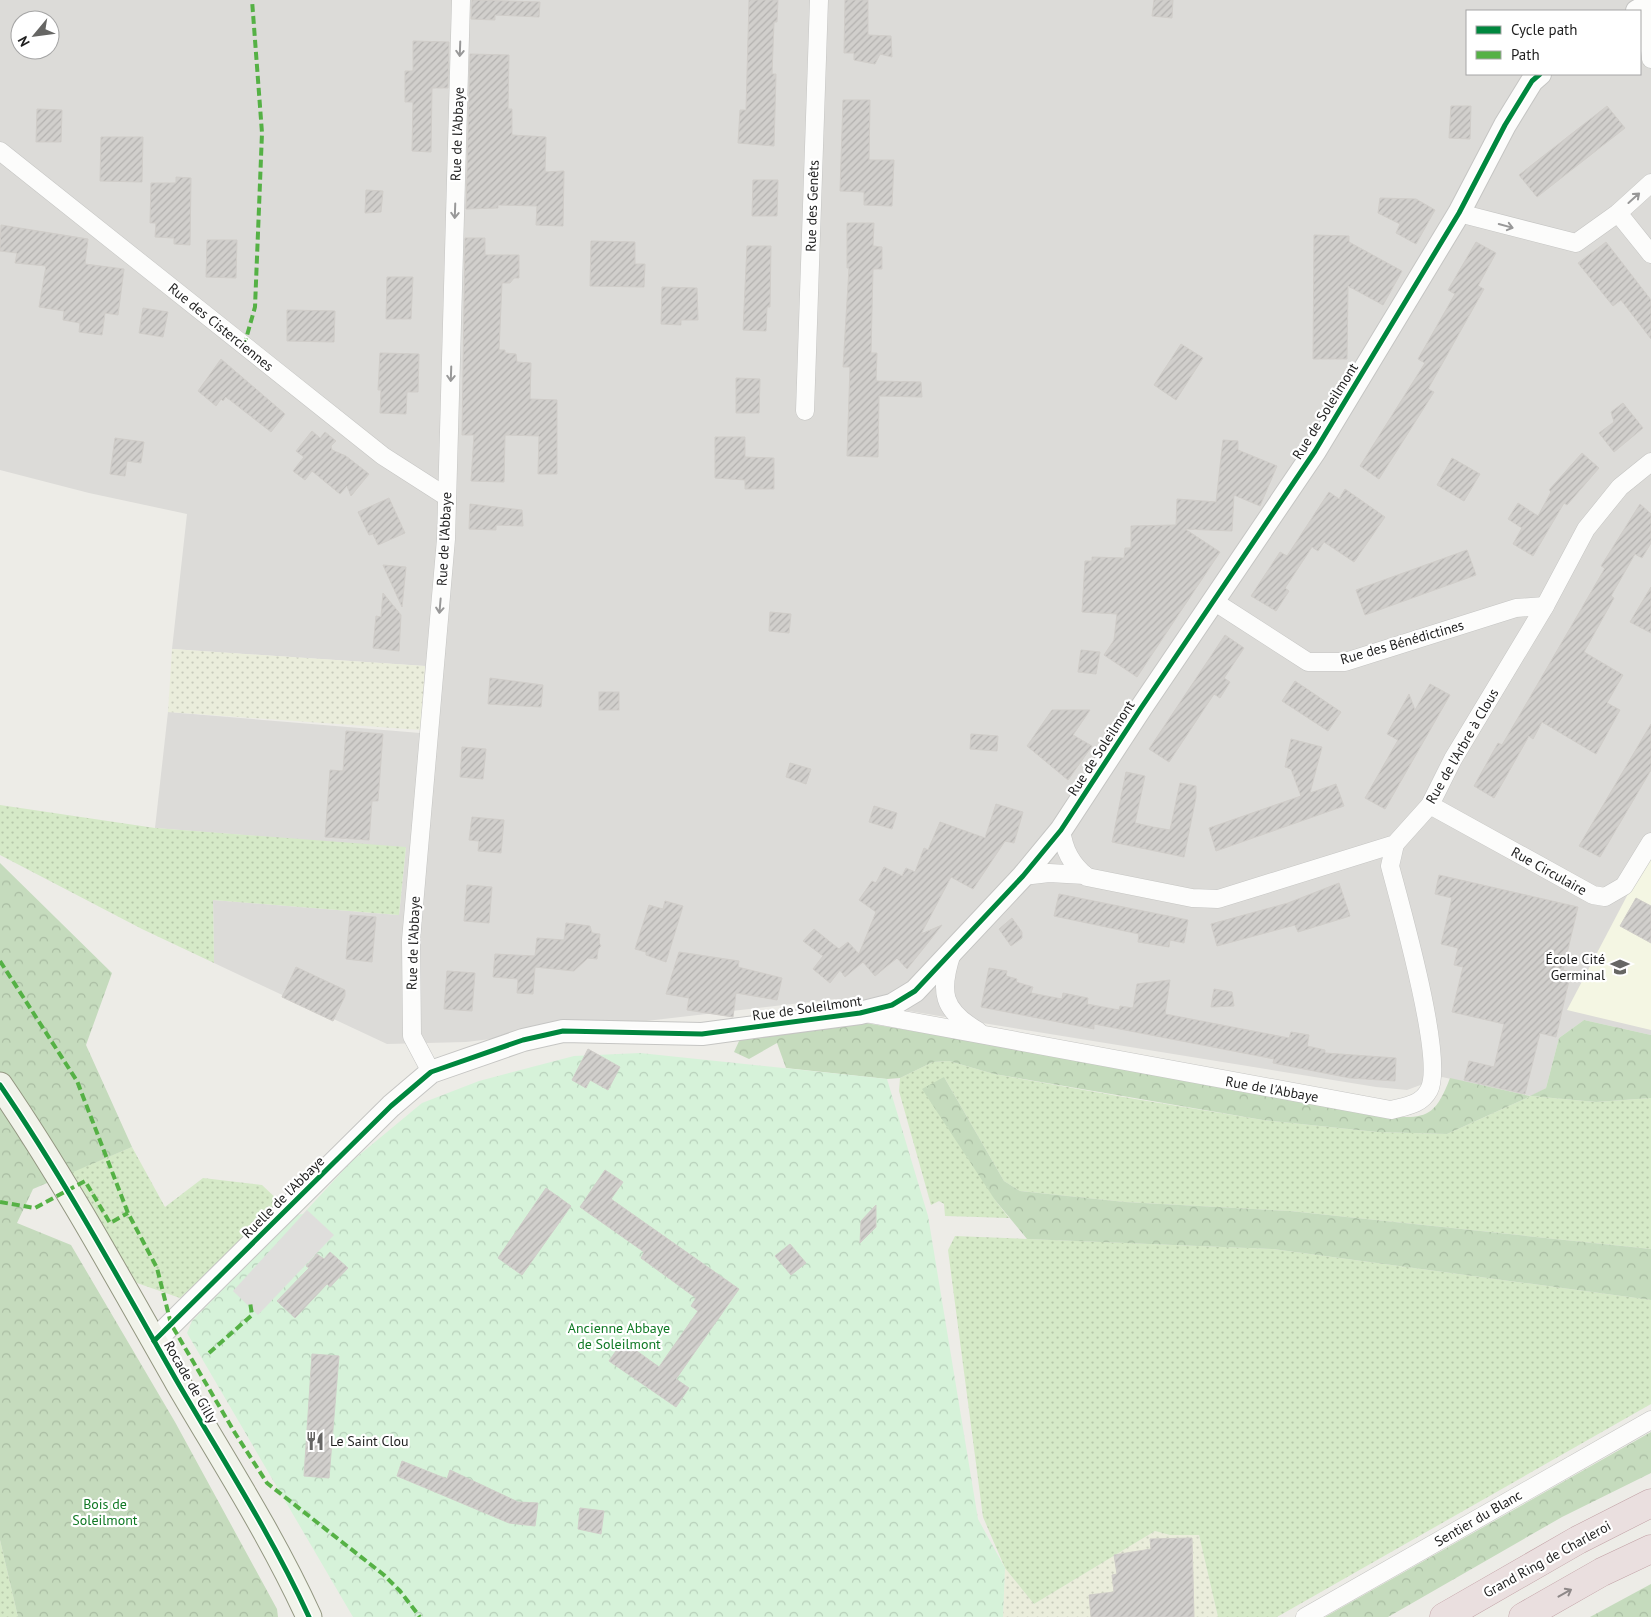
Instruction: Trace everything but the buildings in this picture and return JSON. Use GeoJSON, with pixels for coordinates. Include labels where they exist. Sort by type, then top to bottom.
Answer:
{"type":"FeatureCollection","features":[{"type":"Feature","properties":{"kind":"highway","name":"Grand Ring de Charleroi"},"geometry":{"type":"LineString","coordinates":[[1444,1617],[1578,1540],[1651,1503]]}},
{"type":"Feature","properties":{"kind":"highway"},"geometry":{"type":"LineString","coordinates":[[1523,1617],[1602,1572],[1651,1549]]}},
{"type":"Feature","properties":{"kind":"main road","name":"Rocade de Gilly"},"geometry":{"type":"LineString","coordinates":[[0,1085],[30,1129],[154,1341],[252,1510],[309,1617]]}},
{"type":"Feature","properties":{"kind":"street","name":"Rue de l'Abbaye"},"geometry":{"type":"LineString","coordinates":[[431,1072],[412,1036],[411,940],[446,539],[461,0]]}},
{"type":"Feature","properties":{"kind":"street","name":"Rue des Genêts"},"geometry":{"type":"LineString","coordinates":[[805,411],[818,0]]}},
{"type":"Feature","properties":{"kind":"street"},"geometry":{"type":"LineString","coordinates":[[1644,7],[1651,59]]}},
{"type":"Feature","properties":{"kind":"street","name":"Rue de Soleilmont"},"geometry":{"type":"LineString","coordinates":[[431,1072],[524,1040],[563,1031],[702,1034],[860,1012],[892,1005],[916,991],[1023,876],[1061,830],[1140,708],[1215,602],[1315,451],[1459,213],[1505,124],[1532,81],[1539,75]]}},
{"type":"Feature","properties":{"kind":"street","name":"Rue des Cisterciennes"},"geometry":{"type":"LineString","coordinates":[[0,151],[383,456],[447,497]]}},
{"type":"Feature","properties":{"kind":"street"},"geometry":{"type":"LineString","coordinates":[[1459,213],[1576,243],[1618,213],[1651,183]]}},
{"type":"Feature","properties":{"kind":"street"},"geometry":{"type":"LineString","coordinates":[[1618,213],[1651,254]]}},
{"type":"Feature","properties":{"kind":"street","name":"Rue de l'Arbre à Clous"},"geometry":{"type":"LineString","coordinates":[[1395,844],[1430,805],[1453,759],[1545,606],[1586,529],[1620,487],[1651,462]]}},
{"type":"Feature","properties":{"kind":"street","name":"Rue des Bénédictines"},"geometry":{"type":"LineString","coordinates":[[1215,602],[1308,662],[1345,662],[1516,608],[1545,606]]}},
{"type":"Feature","properties":{"kind":"street","name":"Rue Circulaire"},"geometry":{"type":"LineString","coordinates":[[1430,805],[1593,895],[1605,897],[1624,886],[1651,842]]}},
{"type":"Feature","properties":{"kind":"street"},"geometry":{"type":"LineString","coordinates":[[1061,830],[1064,848],[1075,867],[1085,875]]}},
{"type":"Feature","properties":{"kind":"street","name":"Rue de l'Abbaye"},"geometry":{"type":"LineString","coordinates":[[860,1012],[1391,1110],[1418,1104],[1430,1089],[1432,1068],[1424,1000],[1390,866],[1395,844]]}},
{"type":"Feature","properties":{"kind":"street"},"geometry":{"type":"LineString","coordinates":[[1023,876],[1050,873],[1085,875],[1192,898],[1218,899],[1395,844]]}},
{"type":"Feature","properties":{"kind":"street"},"geometry":{"type":"LineString","coordinates":[[953,952],[946,972],[948,1006],[962,1022],[985,1036]]}},
{"type":"Feature","properties":{"kind":"street","name":"Ruelle de l'Abbaye"},"geometry":{"type":"LineString","coordinates":[[154,1341],[391,1106],[431,1072]]}},
{"type":"Feature","properties":{"kind":"street","name":"Sentier du Blanc"},"geometry":{"type":"LineString","coordinates":[[1305,1617],[1651,1420]]}},
{"type":"Feature","properties":{"kind":"shaded area"},"geometry":{"type":"Polygon","coordinates":[[[0,0],[1651,0],[1651,1035],[1584,1020],[1559,1038],[1546,1088],[1531,1096],[1442,1077],[1407,1090],[1376,1087],[835,999],[466,1042],[387,1044],[214,963],[213,900],[399,915],[406,848],[155,828],[168,712],[420,733],[425,666],[172,649],[187,514],[89,493],[0,470],[0,0]]]}},
{"type":"Feature","properties":{"kind":"shaded area"},"geometry":{"type":"Polygon","coordinates":[[[172,649],[425,666],[421,730],[168,712],[172,649]]]}},
{"type":"Feature","properties":{"kind":"shaded area","name":"École Cité Germinal"},"geometry":{"type":"Polygon","coordinates":[[[1651,857],[1651,1030],[1567,1010],[1629,892],[1651,857]]]}},
{"type":"Feature","properties":{"kind":"shaded area"},"geometry":{"type":"Polygon","coordinates":[[[307,1210],[334,1235],[258,1315],[233,1291],[307,1210]]]}},
{"type":"Feature","properties":{"kind":"shaded area"},"geometry":{"type":"Polygon","coordinates":[[[1155,1531],[1170,1535],[1199,1535],[1218,1617],[1003,1617],[1005,1568],[1034,1604],[1155,1531]]]}},
{"type":"Feature","properties":{"kind":"green space"},"geometry":{"type":"Polygon","coordinates":[[[0,805],[155,828],[406,847],[399,915],[213,900],[214,963],[142,929],[0,855],[0,805]]]}},
{"type":"Feature","properties":{"kind":"green space","name":"Bois de Soleilmont"},"geometry":{"type":"Polygon","coordinates":[[[0,863],[112,973],[86,1045],[132,1147],[33,1189],[17,1223],[71,1245],[175,1422],[277,1609],[278,1617],[18,1617],[0,1540],[0,863]]]}},
{"type":"Feature","properties":{"kind":"green space"},"geometry":{"type":"Polygon","coordinates":[[[1584,1020],[1651,1035],[1651,1098],[1596,1102],[1531,1096],[1447,1134],[1377,1132],[1263,1120],[994,1074],[949,1061],[933,1062],[900,1078],[887,1079],[786,1068],[777,1043],[749,1059],[734,1052],[740,1039],[854,1021],[1036,1052],[1377,1116],[1415,1117],[1431,1111],[1444,1093],[1450,1078],[1530,1096],[1546,1088],[1559,1038],[1584,1020]]]}},
{"type":"Feature","properties":{"kind":"green space","name":"Ancienne Abbaye de Soleilmont"},"geometry":{"type":"Polygon","coordinates":[[[640,1053],[887,1079],[928,1216],[978,1519],[1005,1568],[1003,1617],[353,1617],[187,1333],[192,1321],[296,1215],[303,1214],[352,1161],[422,1103],[479,1081],[574,1056],[640,1053]]]}},
{"type":"Feature","properties":{"kind":"green space"},"geometry":{"type":"Polygon","coordinates":[[[949,1061],[994,1074],[1135,1099],[1263,1120],[1377,1132],[1447,1134],[1531,1096],[1596,1102],[1651,1098],[1651,1249],[1290,1211],[1125,1202],[1020,1191],[1004,1181],[944,1077],[995,1200],[1009,1218],[945,1216],[944,1204],[939,1201],[931,1205],[899,1091],[900,1078],[933,1062],[949,1061]]]}},
{"type":"Feature","properties":{"kind":"green space"},"geometry":{"type":"Polygon","coordinates":[[[944,1077],[1004,1181],[1020,1191],[1125,1202],[1290,1211],[1651,1249],[1651,1300],[1273,1249],[1027,1239],[995,1200],[922,1089],[944,1077]]]}},
{"type":"Feature","properties":{"kind":"green space"},"geometry":{"type":"Polygon","coordinates":[[[132,1147],[165,1207],[203,1178],[262,1185],[281,1203],[180,1298],[137,1283],[69,1173],[132,1147]]]}},
{"type":"Feature","properties":{"kind":"green space"},"geometry":{"type":"Polygon","coordinates":[[[955,1236],[1273,1249],[1651,1300],[1651,1404],[1277,1617],[1218,1617],[1199,1535],[1170,1535],[1155,1531],[1034,1604],[1005,1568],[983,1517],[948,1250],[955,1236]]]}},
{"type":"Feature","properties":{"kind":"green space"},"geometry":{"type":"Polygon","coordinates":[[[1651,1432],[1651,1473],[1562,1517],[1388,1617],[1325,1617],[1651,1432]]]}},
{"type":"Feature","properties":{"kind":"green space"},"geometry":{"type":"Polygon","coordinates":[[[0,1540],[18,1617],[0,1617],[0,1540]]]}},
{"type":"Feature","properties":{"kind":"green space"},"geometry":{"type":"Polygon","coordinates":[[[1651,1584],[1651,1617],[1590,1617],[1651,1584]]]}},
{"type":"Feature","properties":{"kind":"marked path"},"geometry":{"type":"LineString","coordinates":[[244,346],[255,307],[262,133],[252,0]]}},
{"type":"Feature","properties":{"kind":"marked path"},"geometry":{"type":"LineString","coordinates":[[0,961],[77,1081],[128,1213],[157,1268],[171,1324],[235,1433],[267,1483],[384,1575],[400,1591],[420,1617]]}},
{"type":"Feature","properties":{"kind":"marked path"},"geometry":{"type":"LineString","coordinates":[[0,1202],[35,1208],[85,1181],[110,1223],[128,1213]]}},
{"type":"Feature","properties":{"kind":"marked path"},"geometry":{"type":"LineString","coordinates":[[209,1353],[252,1315],[250,1302]]}},
{"type":"Feature","properties":{"kind":"cycle path"},"geometry":{"type":"LineString","coordinates":[[154,1341],[391,1106],[431,1072],[523,1040],[563,1031],[702,1034],[860,1013],[892,1005],[915,991],[1023,876],[1061,830],[1315,451],[1459,213],[1505,125],[1532,81],[1539,75]]}},
{"type":"Feature","properties":{"kind":"cycle path"},"geometry":{"type":"LineString","coordinates":[[0,1085],[92,1232],[263,1528],[309,1617]]}},
{"type":"Feature","properties":{"kind":"place","name":"École Cité Germinal"},"geometry":{"type":"Point","coordinates":[1620,967]}},
{"type":"Feature","properties":{"kind":"place","name":"Le Saint Clou"},"geometry":{"type":"Point","coordinates":[315,1441]}}]}
